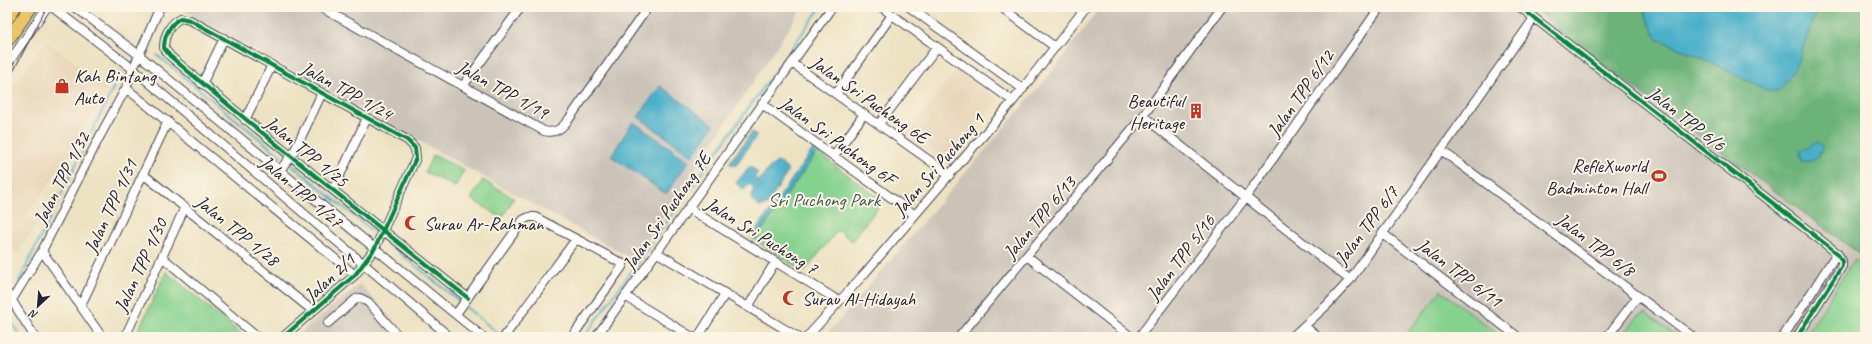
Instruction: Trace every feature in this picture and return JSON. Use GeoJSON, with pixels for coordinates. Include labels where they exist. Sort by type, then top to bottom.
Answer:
{"type":"FeatureCollection","features":[{"type":"Feature","properties":{"kind":"highway"},"geometry":{"type":"LineString","coordinates":[[7,19],[15,7]]}},
{"type":"Feature","properties":{"kind":"highway"},"geometry":{"type":"LineString","coordinates":[[7,41],[31,7]]}},
{"type":"Feature","properties":{"kind":"street"},"geometry":{"type":"LineString","coordinates":[[7,65],[47,7]]}},
{"type":"Feature","properties":{"kind":"street","name":"Jalan TPP 1/27"},"geometry":{"type":"LineString","coordinates":[[52,7],[133,69],[450,337]]}},
{"type":"Feature","properties":{"kind":"street","name":"Jalan TPP 1/27"},"geometry":{"type":"LineString","coordinates":[[75,7],[139,55],[456,314],[480,336]]}},
{"type":"Feature","properties":{"kind":"street","name":"Jalan TPP 1/32"},"geometry":{"type":"LineString","coordinates":[[10,297],[42,251],[126,88],[160,7]]}},
{"type":"Feature","properties":{"kind":"street","name":"Jalan TPP 1/19"},"geometry":{"type":"LineString","coordinates":[[320,7],[550,133],[560,129],[570,118],[648,7]]}},
{"type":"Feature","properties":{"kind":"street","name":"Jalan Sri Puchong 7E"},"geometry":{"type":"LineString","coordinates":[[596,337],[832,7]]}},
{"type":"Feature","properties":{"kind":"street"},"geometry":{"type":"LineString","coordinates":[[881,7],[1013,101]]}},
{"type":"Feature","properties":{"kind":"street"},"geometry":{"type":"LineString","coordinates":[[909,7],[1023,89]]}},
{"type":"Feature","properties":{"kind":"street"},"geometry":{"type":"LineString","coordinates":[[1001,7],[1055,47]]}},
{"type":"Feature","properties":{"kind":"street","name":"Jalan Sri Puchong 1"},"geometry":{"type":"LineString","coordinates":[[807,337],[950,175],[1013,101],[1086,7]]}},
{"type":"Feature","properties":{"kind":"street","name":"Jalan TPP 6/13"},"geometry":{"type":"LineString","coordinates":[[959,337],[1142,116],[1222,7]]}},
{"type":"Feature","properties":{"kind":"street","name":"Jalan TPP 6/12"},"geometry":{"type":"LineString","coordinates":[[1246,197],[1380,7]]}},
{"type":"Feature","properties":{"kind":"street","name":"Jalan TPP 6/6"},"geometry":{"type":"LineString","coordinates":[[1520,7],[1837,253]]}},
{"type":"Feature","properties":{"kind":"street"},"geometry":{"type":"LineString","coordinates":[[463,86],[517,8]]}},
{"type":"Feature","properties":{"kind":"street"},"geometry":{"type":"LineString","coordinates":[[836,94],[892,15]]}},
{"type":"Feature","properties":{"kind":"street","name":"Jalan TPP 1/24"},"geometry":{"type":"LineString","coordinates":[[184,18],[224,38],[322,92],[407,140],[415,148],[416,153],[414,164],[384,230]]}},
{"type":"Feature","properties":{"kind":"street","name":"Jalan TPP 1/25"},"geometry":{"type":"LineString","coordinates":[[184,18],[172,23],[165,39],[164,48],[170,56],[245,120],[468,298]]}},
{"type":"Feature","properties":{"kind":"street","name":"Jalan TPP 6/7"},"geometry":{"type":"LineString","coordinates":[[1142,116],[1350,280],[1534,18]]}},
{"type":"Feature","properties":{"kind":"street"},"geometry":{"type":"LineString","coordinates":[[202,84],[224,38]]}},
{"type":"Feature","properties":{"kind":"street"},"geometry":{"type":"LineString","coordinates":[[879,124],[936,46]]}},
{"type":"Feature","properties":{"kind":"street","name":"Jalan Sri Puchong 6E"},"geometry":{"type":"LineString","coordinates":[[792,63],[950,175]]}},
{"type":"Feature","properties":{"kind":"street"},"geometry":{"type":"LineString","coordinates":[[245,120],[272,65]]}},
{"type":"Feature","properties":{"kind":"street","name":"Jalan TPP 1/27"},"geometry":{"type":"LineString","coordinates":[[126,88],[355,275]]}},
{"type":"Feature","properties":{"kind":"street"},"geometry":{"type":"LineString","coordinates":[[280,170],[291,156],[322,92]]}},
{"type":"Feature","properties":{"kind":"street","name":"Jalan Sri Puchong 6F"},"geometry":{"type":"LineString","coordinates":[[762,104],[915,215]]}},
{"type":"Feature","properties":{"kind":"street"},"geometry":{"type":"LineString","coordinates":[[834,156],[864,114]]}},
{"type":"Feature","properties":{"kind":"street"},"geometry":{"type":"LineString","coordinates":[[333,190],[367,118]]}},
{"type":"Feature","properties":{"kind":"street","name":"Jalan TPP 1/31"},"geometry":{"type":"LineString","coordinates":[[81,305],[168,121]]}},
{"type":"Feature","properties":{"kind":"street","name":"Jalan TPP 6/8"},"geometry":{"type":"LineString","coordinates":[[1441,150],[1693,337]]}},
{"type":"Feature","properties":{"kind":"street","name":"Jalan TPP 1/28"},"geometry":{"type":"LineString","coordinates":[[143,174],[313,311]]}},
{"type":"Feature","properties":{"kind":"street","name":"Jalan TPP 5/16"},"geometry":{"type":"LineString","coordinates":[[1139,337],[1246,197]]}},
{"type":"Feature","properties":{"kind":"street","name":"Jalan TPP 1/30"},"geometry":{"type":"LineString","coordinates":[[125,337],[185,208]]}},
{"type":"Feature","properties":{"kind":"street","name":"Jalan Sri Puchong 7"},"geometry":{"type":"LineString","coordinates":[[688,208],[839,301]]}},
{"type":"Feature","properties":{"kind":"street"},"geometry":{"type":"LineString","coordinates":[[456,314],[524,220],[534,217],[622,264],[622,267],[572,337]]}},
{"type":"Feature","properties":{"kind":"street","name":"Jalan 2/1"},"geometry":{"type":"LineString","coordinates":[[285,336],[355,275],[364,265],[375,248],[384,230]]}},
{"type":"Feature","properties":{"kind":"street","name":"Jalan TPP 6/11"},"geometry":{"type":"LineString","coordinates":[[1382,234],[1518,337]]}},
{"type":"Feature","properties":{"kind":"street"},"geometry":{"type":"LineString","coordinates":[[504,337],[576,239]]}},
{"type":"Feature","properties":{"kind":"street"},"geometry":{"type":"LineString","coordinates":[[42,251],[102,337]]}},
{"type":"Feature","properties":{"kind":"street"},"geometry":{"type":"LineString","coordinates":[[656,252],[798,337]]}},
{"type":"Feature","properties":{"kind":"street"},"geometry":{"type":"LineString","coordinates":[[1783,337],[1837,253],[1842,261],[1842,266],[1797,337]]}},
{"type":"Feature","properties":{"kind":"street"},"geometry":{"type":"LineString","coordinates":[[1027,256],[1131,337]]}},
{"type":"Feature","properties":{"kind":"street"},"geometry":{"type":"LineString","coordinates":[[162,257],[257,337]]}},
{"type":"Feature","properties":{"kind":"street"},"geometry":{"type":"LineString","coordinates":[[748,307],[775,262]]}},
{"type":"Feature","properties":{"kind":"street"},"geometry":{"type":"LineString","coordinates":[[1292,337],[1333,300],[1350,280]]}},
{"type":"Feature","properties":{"kind":"street"},"geometry":{"type":"LineString","coordinates":[[698,337],[725,294]]}},
{"type":"Feature","properties":{"kind":"street"},"geometry":{"type":"LineString","coordinates":[[625,296],[692,337]]}},
{"type":"Feature","properties":{"kind":"street"},"geometry":{"type":"LineString","coordinates":[[1607,337],[1638,296]]}},
{"type":"Feature","properties":{"kind":"street"},"geometry":{"type":"LineString","coordinates":[[10,297],[35,337]]}},
{"type":"Feature","properties":{"kind":"street"},"geometry":{"type":"LineString","coordinates":[[328,323],[356,299],[360,298],[368,302],[399,337]]}},
{"type":"Feature","properties":{"kind":"street"},"geometry":{"type":"LineString","coordinates":[[1304,326],[1318,337]]}},
{"type":"Feature","properties":{"kind":"shaded area"},"geometry":{"type":"Polygon","coordinates":[[[180,7],[803,7],[634,260],[181,9],[180,7]]]}},
{"type":"Feature","properties":{"kind":"shaded area"},"geometry":{"type":"Polygon","coordinates":[[[1100,7],[1533,7],[1566,37],[1865,258],[1865,337],[825,337],[1052,72],[1100,7]]]}},
{"type":"Feature","properties":{"kind":"shaded area"},"geometry":{"type":"Polygon","coordinates":[[[46,41],[105,85],[107,93],[81,131],[84,135],[25,217],[36,226],[18,252],[15,252],[7,247],[7,97],[46,41]]]}},
{"type":"Feature","properties":{"kind":"shaded area"},"geometry":{"type":"Polygon","coordinates":[[[956,69],[998,100],[945,163],[906,135],[956,69]]]}},
{"type":"Feature","properties":{"kind":"shaded area"},"geometry":{"type":"Polygon","coordinates":[[[360,284],[408,337],[295,337],[360,284]]]}},
{"type":"Feature","properties":{"kind":"green space"},"geometry":{"type":"Polygon","coordinates":[[[1533,7],[1644,7],[1648,21],[1658,39],[1702,58],[1799,55],[1815,14],[1814,7],[1865,7],[1865,258],[1566,37],[1533,7]]]}},
{"type":"Feature","properties":{"kind":"green space","name":"Sri Puchong Park"},"geometry":{"type":"Polygon","coordinates":[[[817,152],[883,201],[852,241],[838,230],[804,272],[755,240],[817,152]]]}},
{"type":"Feature","properties":{"kind":"green space"},"geometry":{"type":"Polygon","coordinates":[[[433,155],[464,170],[455,187],[425,172],[433,155]]]}},
{"type":"Feature","properties":{"kind":"green space"},"geometry":{"type":"Polygon","coordinates":[[[483,180],[514,198],[502,218],[471,199],[483,180]]]}},
{"type":"Feature","properties":{"kind":"green space"},"geometry":{"type":"Polygon","coordinates":[[[1854,260],[1865,268],[1865,337],[1805,337],[1854,260]]]}},
{"type":"Feature","properties":{"kind":"green space"},"geometry":{"type":"Polygon","coordinates":[[[166,272],[245,337],[135,337],[166,272]]]}},
{"type":"Feature","properties":{"kind":"green space"},"geometry":{"type":"Polygon","coordinates":[[[1441,290],[1501,337],[1411,337],[1407,334],[1441,290]]]}},
{"type":"Feature","properties":{"kind":"green space"},"geometry":{"type":"Polygon","coordinates":[[[1646,313],[1678,337],[1622,337],[1638,316],[1646,313]]]}},
{"type":"Feature","properties":{"kind":"water"},"geometry":{"type":"Polygon","coordinates":[[[1644,7],[1814,7],[1815,14],[1796,65],[1785,83],[1778,91],[1766,90],[1702,58],[1658,39],[1648,21],[1644,7]]]}},
{"type":"Feature","properties":{"kind":"water"},"geometry":{"type":"Polygon","coordinates":[[[660,86],[714,125],[692,156],[638,117],[660,86]]]}},
{"type":"Feature","properties":{"kind":"water"},"geometry":{"type":"Polygon","coordinates":[[[633,122],[689,161],[666,194],[611,156],[633,122]]]}},
{"type":"Feature","properties":{"kind":"water"},"geometry":{"type":"Polygon","coordinates":[[[752,132],[757,135],[735,166],[729,163],[752,132]]]}},
{"type":"Feature","properties":{"kind":"water"},"geometry":{"type":"Polygon","coordinates":[[[1818,142],[1822,146],[1818,157],[1810,161],[1802,161],[1800,151],[1818,142]]]}},
{"type":"Feature","properties":{"kind":"water"},"geometry":{"type":"Polygon","coordinates":[[[813,149],[817,152],[755,240],[751,238],[813,149]]]}},
{"type":"Feature","properties":{"kind":"water"},"geometry":{"type":"Polygon","coordinates":[[[777,162],[781,163],[787,169],[787,173],[767,205],[759,207],[751,199],[754,187],[749,184],[744,190],[736,183],[750,166],[758,173],[754,178],[759,181],[769,168],[777,162]]]}},
{"type":"Feature","properties":{"kind":"waterway"},"geometry":{"type":"LineString","coordinates":[[584,337],[821,7]]}},
{"type":"Feature","properties":{"kind":"waterway"},"geometry":{"type":"LineString","coordinates":[[157,55],[282,157]]}},
{"type":"Feature","properties":{"kind":"waterway"},"geometry":{"type":"LineString","coordinates":[[19,281],[121,72]]}},
{"type":"Feature","properties":{"kind":"waterway"},"geometry":{"type":"LineString","coordinates":[[292,165],[376,234]]}},
{"type":"Feature","properties":{"kind":"waterway"},"geometry":{"type":"LineString","coordinates":[[386,242],[458,300]]}},
{"type":"Feature","properties":{"kind":"waterway"},"geometry":{"type":"LineString","coordinates":[[467,308],[499,334]]}},
{"type":"Feature","properties":{"kind":"waterway"},"geometry":{"type":"LineString","coordinates":[[7,315],[21,337]]}},
{"type":"Feature","properties":{"kind":"tram line"},"geometry":{"type":"LineString","coordinates":[[7,83],[47,7]]}},
{"type":"Feature","properties":{"kind":"cycle path"},"geometry":{"type":"LineString","coordinates":[[1520,7],[1837,253],[1842,261],[1842,266],[1797,337]]}},
{"type":"Feature","properties":{"kind":"cycle path"},"geometry":{"type":"LineString","coordinates":[[283,337],[355,275],[375,248],[416,158],[415,148],[407,140],[190,20],[181,18],[177,20],[168,30],[165,39],[164,48],[170,56],[281,148],[355,208],[393,238],[468,298]]}},
{"type":"Feature","properties":{"kind":"place","name":"Kah Bintang Auto"},"geometry":{"type":"Point","coordinates":[62,86]}},
{"type":"Feature","properties":{"kind":"place","name":"Beautiful Heritage"},"geometry":{"type":"Point","coordinates":[1196,111]}},
{"type":"Feature","properties":{"kind":"place","name":"RefleXworld Badminton Hall"},"geometry":{"type":"Point","coordinates":[1659,176]}},
{"type":"Feature","properties":{"kind":"place","name":"Surau Ar-Rahman"},"geometry":{"type":"Point","coordinates":[412,223]}},
{"type":"Feature","properties":{"kind":"place","name":"Surau Al-Hidayah"},"geometry":{"type":"Point","coordinates":[790,298]}}]}
